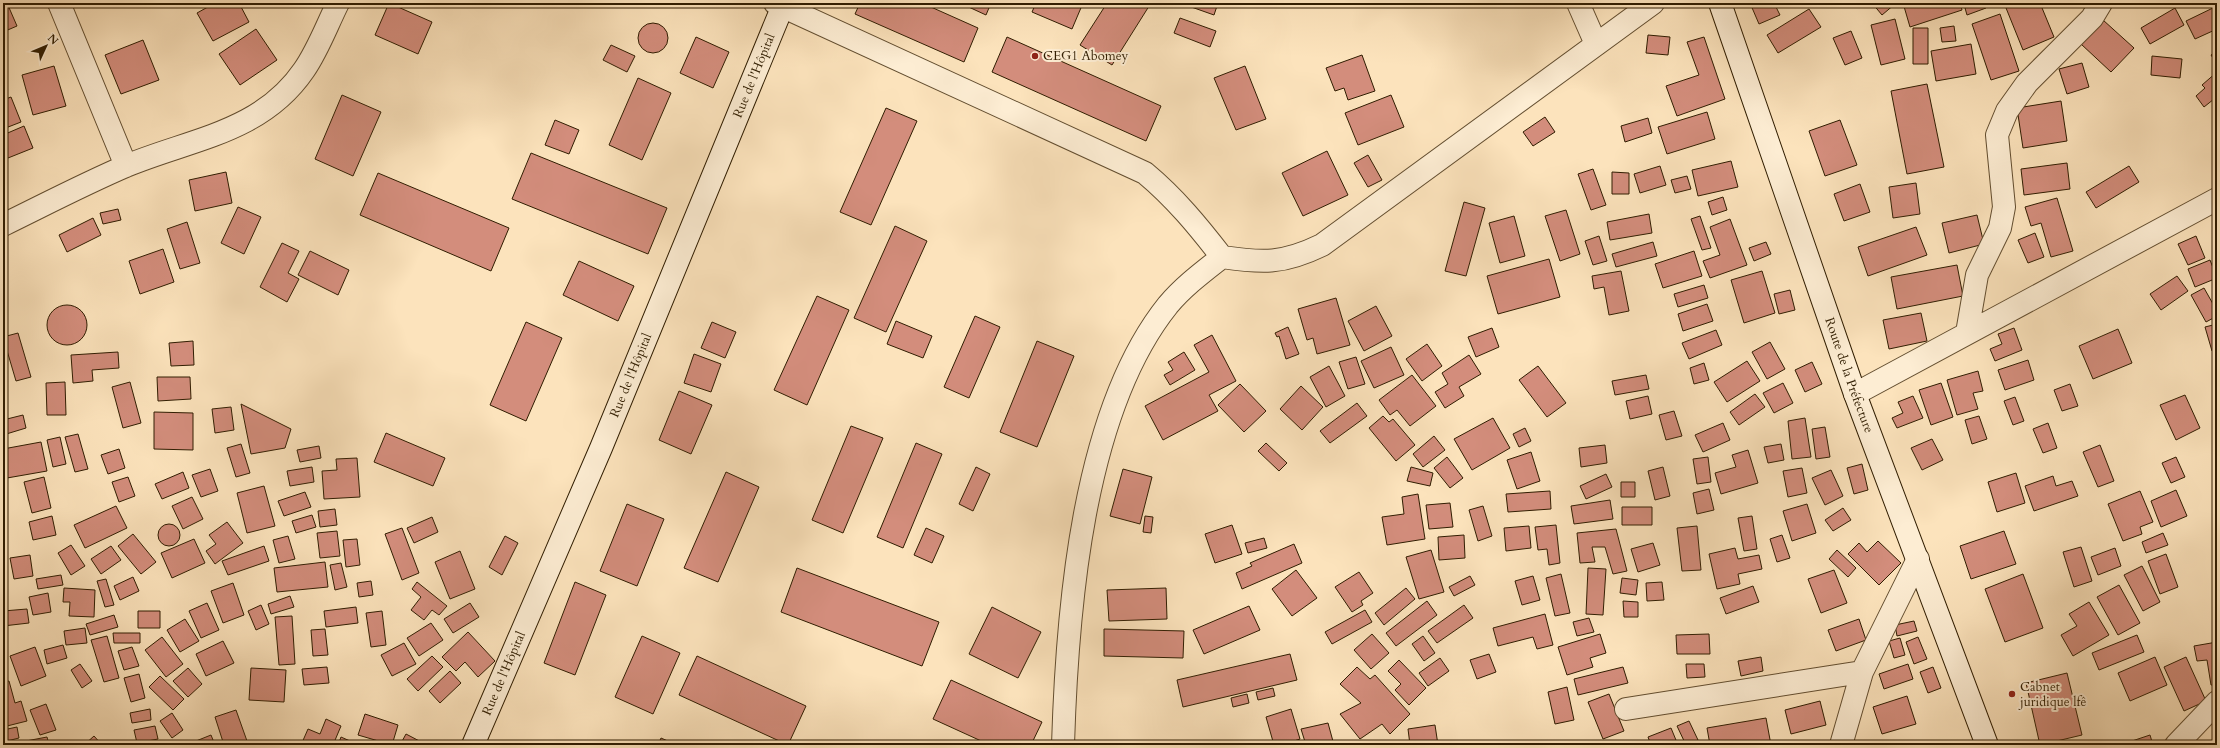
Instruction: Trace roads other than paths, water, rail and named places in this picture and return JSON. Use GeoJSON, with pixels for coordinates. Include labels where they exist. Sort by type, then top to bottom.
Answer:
{"type":"FeatureCollection","features":[{"type":"Feature","properties":{"kind":"street"},"geometry":{"type":"LineString","coordinates":[[59,3],[126,166]]}},
{"type":"Feature","properties":{"kind":"street"},"geometry":{"type":"LineString","coordinates":[[3,225],[126,166],[252,119],[271,104],[303,71],[338,3]]}},
{"type":"Feature","properties":{"kind":"street"},"geometry":{"type":"LineString","coordinates":[[1578,3],[1596,44]]}},
{"type":"Feature","properties":{"kind":"street"},"geometry":{"type":"LineString","coordinates":[[780,4],[1145,173],[1170,193],[1222,256],[1254,262],[1297,257],[1322,246],[1653,3]]}},
{"type":"Feature","properties":{"kind":"street","name":"Route de la Préfecture"},"geometry":{"type":"LineString","coordinates":[[1720,3],[1855,394],[1918,559],[1986,745]]}},
{"type":"Feature","properties":{"kind":"street"},"geometry":{"type":"LineString","coordinates":[[1967,333],[1977,275],[2000,228],[2004,207],[1997,135],[2007,111],[2027,83],[2092,18],[2102,3]]}},
{"type":"Feature","properties":{"kind":"street","name":"Rue de l'Hôpital"},"geometry":{"type":"LineString","coordinates":[[473,745],[604,440],[780,4]]}},
{"type":"Feature","properties":{"kind":"street"},"geometry":{"type":"LineString","coordinates":[[1855,394],[2217,199]]}},
{"type":"Feature","properties":{"kind":"street"},"geometry":{"type":"LineString","coordinates":[[1063,745],[1066,669],[1081,540],[1093,475],[1116,401],[1141,346],[1168,306],[1185,286],[1222,256]]}},
{"type":"Feature","properties":{"kind":"street"},"geometry":{"type":"LineString","coordinates":[[1841,745],[1862,672],[1918,559]]}},
{"type":"Feature","properties":{"kind":"street"},"geometry":{"type":"LineString","coordinates":[[1626,709],[1862,672]]}},
{"type":"Feature","properties":{"kind":"street"},"geometry":{"type":"LineString","coordinates":[[2176,745],[2217,702]]}},
{"type":"Feature","properties":{"kind":"place","name":"CEG1 Abomey"},"geometry":{"type":"Point","coordinates":[1035,56]}},
{"type":"Feature","properties":{"kind":"place","name":"Cabnet juridique lfê"},"geometry":{"type":"Point","coordinates":[2012,694]}}]}
